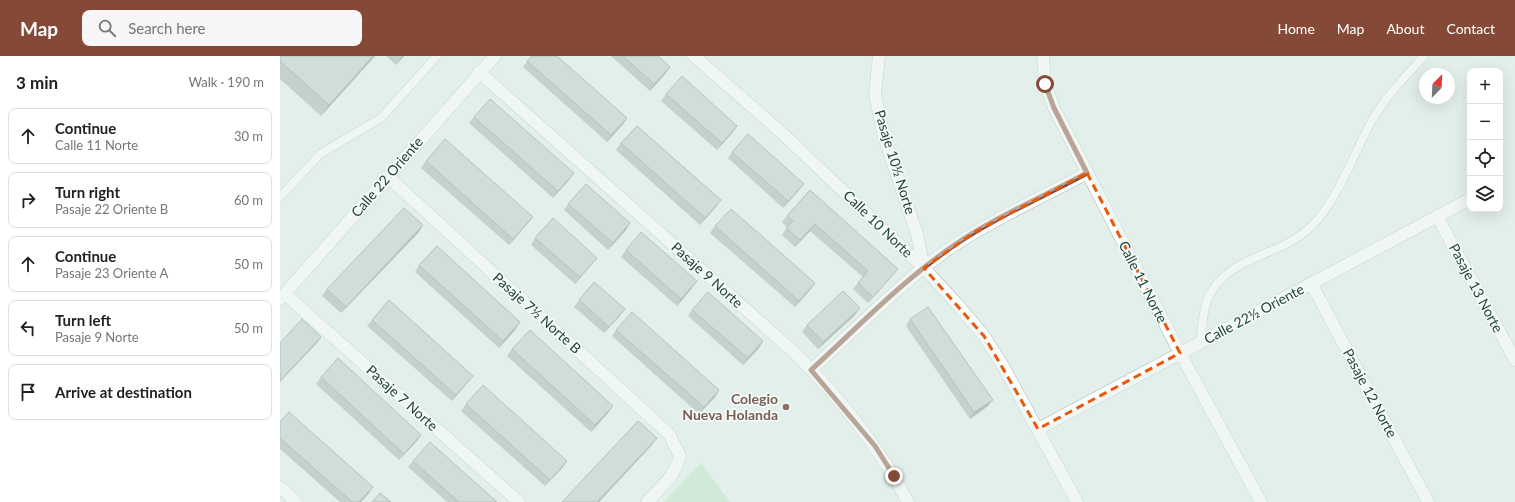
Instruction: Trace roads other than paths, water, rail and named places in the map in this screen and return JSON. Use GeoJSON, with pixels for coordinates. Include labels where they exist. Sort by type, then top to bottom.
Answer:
{"type":"FeatureCollection","features":[{"type":"Feature","properties":{"kind":"street","name":"Calle 22 Oriente"},"geometry":{"type":"LineString","coordinates":[[282,297],[387,176],[495,56]]}},
{"type":"Feature","properties":{"kind":"street","name":"Calle 10 Norte"},"geometry":{"type":"LineString","coordinates":[[694,56],[783,134],[924,268],[984,336],[1003,366],[1077,502]]}},
{"type":"Feature","properties":{"kind":"street","name":"Pasaje 10½ Norte"},"geometry":{"type":"LineString","coordinates":[[879,56],[875,94],[884,137],[917,234],[924,268]]}},
{"type":"Feature","properties":{"kind":"street","name":"Calle 11 Norte"},"geometry":{"type":"LineString","coordinates":[[1042,56],[1043,72],[1049,96],[1180,353],[1260,502]]}},
{"type":"Feature","properties":{"kind":"street","name":"Pasaje 9 Norte"},"geometry":{"type":"LineString","coordinates":[[479,72],[811,370],[875,446],[908,502]]}},
{"type":"Feature","properties":{"kind":"street"},"geometry":{"type":"LineString","coordinates":[[811,370],[924,268],[975,232],[1087,173]]}},
{"type":"Feature","properties":{"kind":"street","name":"Pasaje 7½ Norte B"},"geometry":{"type":"LineString","coordinates":[[387,176],[669,434],[680,456],[673,474],[647,502]]}},
{"type":"Feature","properties":{"kind":"street","name":"Calle 22½ Oriente"},"geometry":{"type":"LineString","coordinates":[[1038,429],[1467,201]]}},
{"type":"Feature","properties":{"kind":"street","name":"Pasaje 13 Norte"},"geometry":{"type":"LineString","coordinates":[[1437,216],[1515,360]]}},
{"type":"Feature","properties":{"kind":"street","name":"Pasaje 12 Norte"},"geometry":{"type":"LineString","coordinates":[[1311,284],[1428,502]]}},
{"type":"Feature","properties":{"kind":"street","name":"Pasaje 7 Norte"},"geometry":{"type":"LineString","coordinates":[[282,297],[519,502]]}},
{"type":"Feature","properties":{"kind":"street"},"geometry":{"type":"LineString","coordinates":[[280,487],[296,502]]}},
{"type":"Feature","properties":{"kind":"lane"},"geometry":{"type":"LineString","coordinates":[[280,197],[320,154],[381,118],[437,56]]}},
{"type":"Feature","properties":{"kind":"lane"},"geometry":{"type":"LineString","coordinates":[[1200,343],[1208,299],[1222,278],[1239,264],[1287,244],[1307,231],[1326,209],[1374,118],[1388,96],[1424,56]]}},
{"type":"Feature","properties":{"kind":"place","name":"Colegio Nueva Holanda"},"geometry":{"type":"Point","coordinates":[786,407]}}]}
